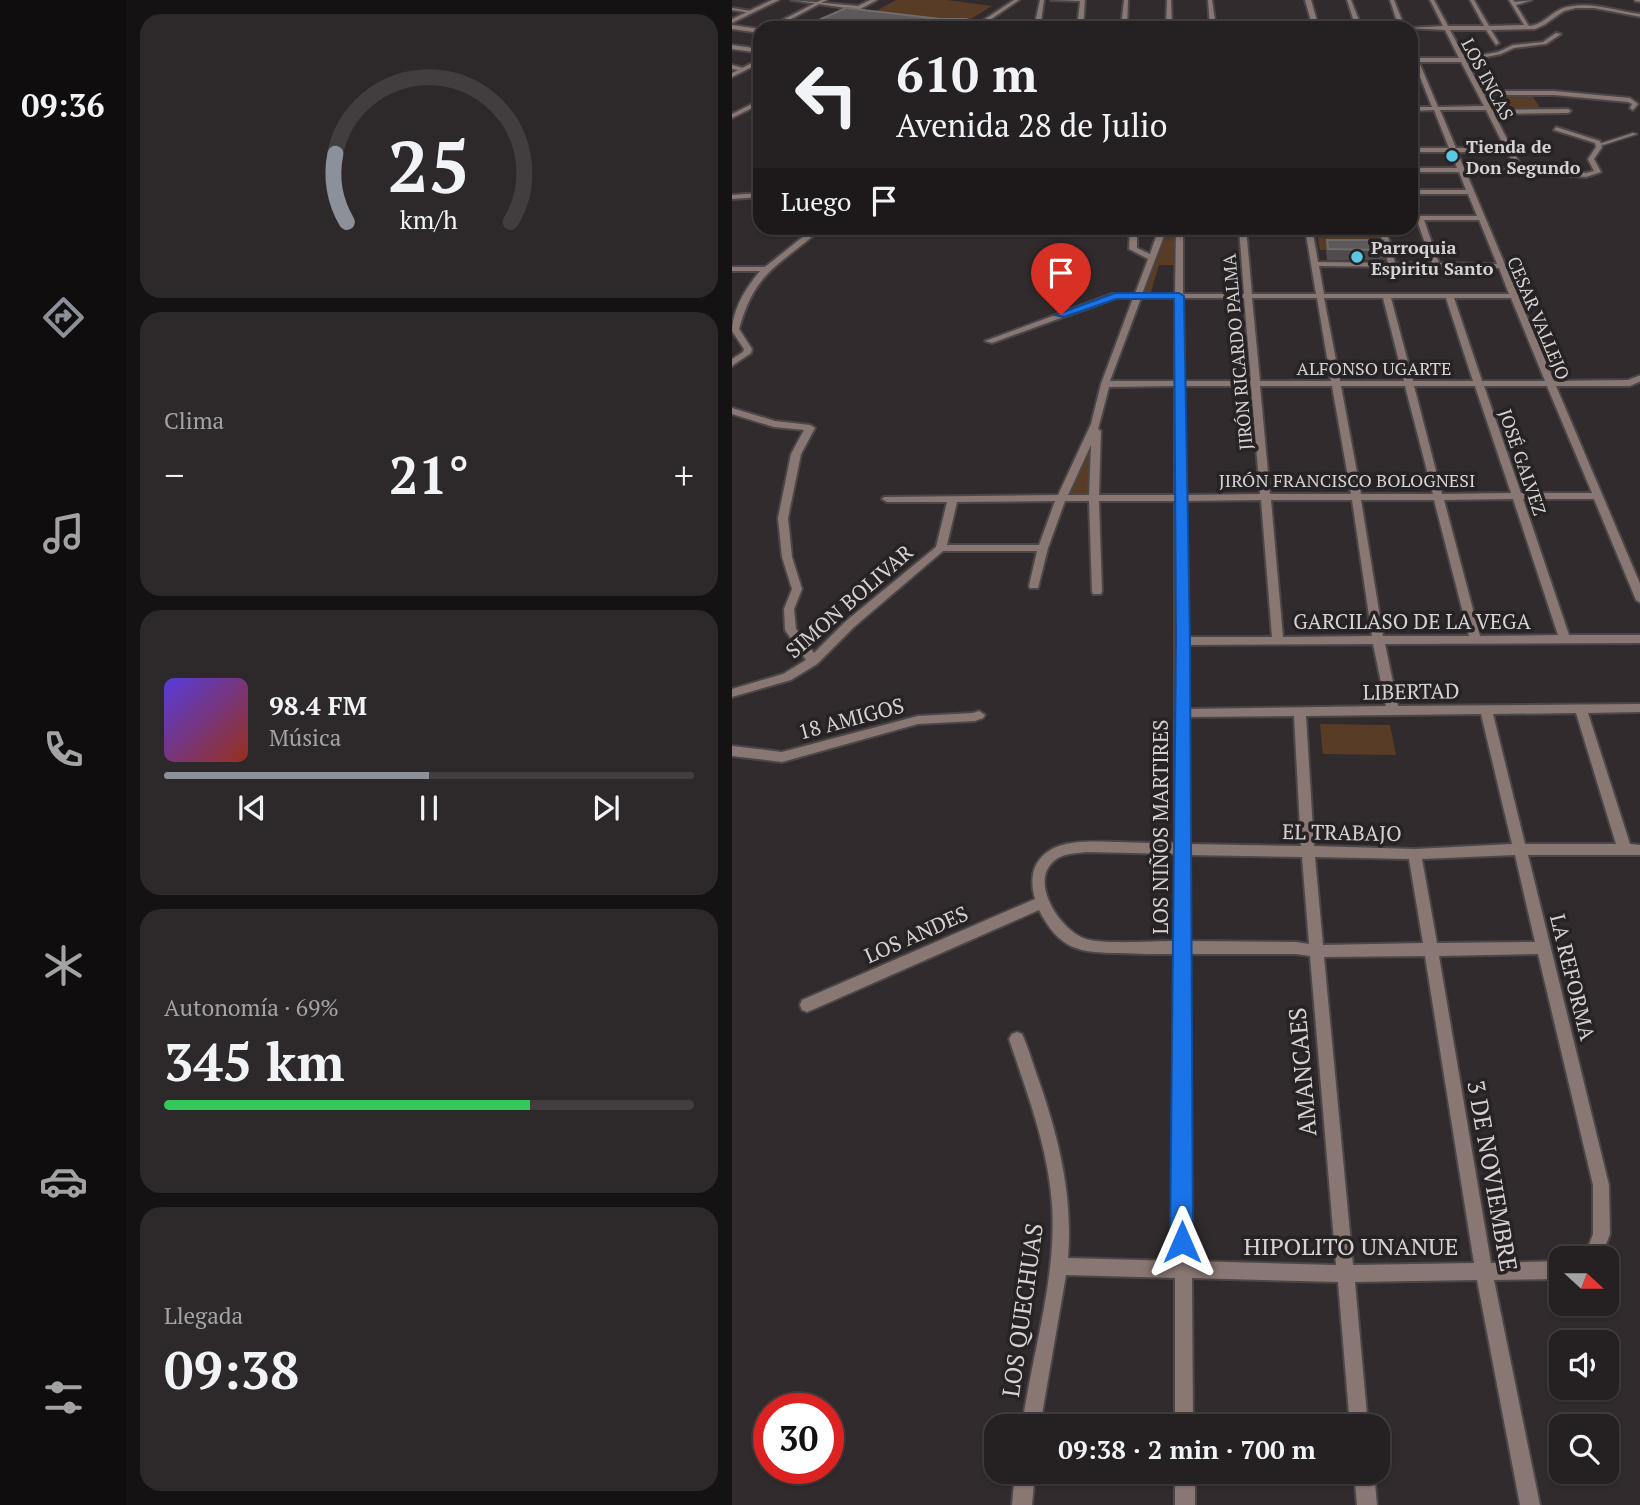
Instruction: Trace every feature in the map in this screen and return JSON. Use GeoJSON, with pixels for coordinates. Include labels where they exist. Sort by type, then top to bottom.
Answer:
{"type":"FeatureCollection","features":[{"type":"Feature","properties":{"kind":"street"},"geometry":{"type":"LineString","coordinates":[[732,21],[776,0]]}},
{"type":"Feature","properties":{"kind":"street"},"geometry":{"type":"LineString","coordinates":[[794,0],[859,8]]}},
{"type":"Feature","properties":{"kind":"street"},"geometry":{"type":"LineString","coordinates":[[834,21],[874,0]]}},
{"type":"Feature","properties":{"kind":"street"},"geometry":{"type":"LineString","coordinates":[[985,21],[1017,0]]}},
{"type":"Feature","properties":{"kind":"street"},"geometry":{"type":"LineString","coordinates":[[1038,21],[1042,0]]}},
{"type":"Feature","properties":{"kind":"street"},"geometry":{"type":"LineString","coordinates":[[1053,0],[1083,0],[1081,21]]}},
{"type":"Feature","properties":{"kind":"street"},"geometry":{"type":"LineString","coordinates":[[1125,21],[1126,0]]}},
{"type":"Feature","properties":{"kind":"street"},"geometry":{"type":"LineString","coordinates":[[1169,0],[1169,21]]}},
{"type":"Feature","properties":{"kind":"street"},"geometry":{"type":"LineString","coordinates":[[1210,0],[1212,21]]}},
{"type":"Feature","properties":{"kind":"street"},"geometry":{"type":"LineString","coordinates":[[1308,0],[1314,21]]}},
{"type":"Feature","properties":{"kind":"street"},"geometry":{"type":"LineString","coordinates":[[1349,0],[1356,21]]}},
{"type":"Feature","properties":{"kind":"street"},"geometry":{"type":"LineString","coordinates":[[1392,0],[1400,21]]}},
{"type":"Feature","properties":{"kind":"street","name":"LOS INCAS"},"geometry":{"type":"LineString","coordinates":[[1432,0],[1520,170]]}},
{"type":"Feature","properties":{"kind":"street"},"geometry":{"type":"LineString","coordinates":[[1472,0],[1496,43]]}},
{"type":"Feature","properties":{"kind":"street"},"geometry":{"type":"LineString","coordinates":[[1523,28],[1527,26],[1512,2],[1530,0]]}},
{"type":"Feature","properties":{"kind":"street"},"geometry":{"type":"LineString","coordinates":[[1601,0],[1602,3],[1640,10]]}},
{"type":"Feature","properties":{"kind":"street"},"geometry":{"type":"LineString","coordinates":[[784,21],[822,2]]}},
{"type":"Feature","properties":{"kind":"street"},"geometry":{"type":"LineString","coordinates":[[1418,28],[1488,29],[1541,26],[1571,7],[1640,16]]}},
{"type":"Feature","properties":{"kind":"street"},"geometry":{"type":"LineString","coordinates":[[732,9],[751,12]]}},
{"type":"Feature","properties":{"kind":"street"},"geometry":{"type":"LineString","coordinates":[[848,14],[861,15]]}},
{"type":"Feature","properties":{"kind":"street"},"geometry":{"type":"LineString","coordinates":[[732,27],[753,30]]}},
{"type":"Feature","properties":{"kind":"street"},"geometry":{"type":"LineString","coordinates":[[1418,60],[1461,60],[1499,53],[1513,47],[1545,43],[1558,34]]}},
{"type":"Feature","properties":{"kind":"street"},"geometry":{"type":"LineString","coordinates":[[732,47],[753,50]]}},
{"type":"Feature","properties":{"kind":"street"},"geometry":{"type":"LineString","coordinates":[[732,75],[753,64]]}},
{"type":"Feature","properties":{"kind":"street"},"geometry":{"type":"LineString","coordinates":[[732,67],[744,69]]}},
{"type":"Feature","properties":{"kind":"street","name":"CESAR VALLEJO"},"geometry":{"type":"LineString","coordinates":[[1418,71],[1640,600]]}},
{"type":"Feature","properties":{"kind":"street"},"geometry":{"type":"LineString","coordinates":[[1481,93],[1554,93],[1630,100],[1634,103],[1633,108]]}},
{"type":"Feature","properties":{"kind":"street"},"geometry":{"type":"LineString","coordinates":[[732,116],[753,106]]}},
{"type":"Feature","properties":{"kind":"street"},"geometry":{"type":"LineString","coordinates":[[1418,109],[1568,111]]}},
{"type":"Feature","properties":{"kind":"street"},"geometry":{"type":"LineString","coordinates":[[1556,129],[1601,144],[1635,134]]}},
{"type":"Feature","properties":{"kind":"street"},"geometry":{"type":"LineString","coordinates":[[1418,170],[1520,170],[1595,174],[1598,172],[1591,159],[1601,144]]}},
{"type":"Feature","properties":{"kind":"street"},"geometry":{"type":"LineString","coordinates":[[1418,150],[1509,150]]}},
{"type":"Feature","properties":{"kind":"street"},"geometry":{"type":"LineString","coordinates":[[1418,191],[1469,192]]}},
{"type":"Feature","properties":{"kind":"street"},"geometry":{"type":"LineString","coordinates":[[732,197],[753,196]]}},
{"type":"Feature","properties":{"kind":"street"},"geometry":{"type":"LineString","coordinates":[[1436,265],[1420,218],[1480,218]]}},
{"type":"Feature","properties":{"kind":"street"},"geometry":{"type":"LineString","coordinates":[[732,363],[747,353],[748,349],[735,329],[738,313],[750,289],[772,261],[808,235]]}},
{"type":"Feature","properties":{"kind":"street"},"geometry":{"type":"LineString","coordinates":[[1133,235],[1133,249],[1150,257]]}},
{"type":"Feature","properties":{"kind":"street"},"geometry":{"type":"LineString","coordinates":[[1097,591],[1094,498],[1096,424],[1105,384],[1159,235]]}},
{"type":"Feature","properties":{"kind":"street","name":"LOS NIÑOS MARTIRES"},"geometry":{"type":"LineString","coordinates":[[1179,235],[1183,641],[1184,1414]]}},
{"type":"Feature","properties":{"kind":"street","name":"JIRÓN RICARDO PALMA"},"geometry":{"type":"LineString","coordinates":[[1243,235],[1278,640]]}},
{"type":"Feature","properties":{"kind":"street"},"geometry":{"type":"LineString","coordinates":[[1309,235],[1356,496],[1378,639],[1393,710]]}},
{"type":"Feature","properties":{"kind":"street"},"geometry":{"type":"LineString","coordinates":[[1385,235],[1392,264]]}},
{"type":"Feature","properties":{"kind":"street"},"geometry":{"type":"LineString","coordinates":[[1314,264],[1500,265]]}},
{"type":"Feature","properties":{"kind":"street"},"geometry":{"type":"LineString","coordinates":[[732,270],[765,270]]}},
{"type":"Feature","properties":{"kind":"street"},"geometry":{"type":"LineString","coordinates":[[1386,295],[1475,638]]}},
{"type":"Feature","properties":{"kind":"street"},"geometry":{"type":"LineString","coordinates":[[989,341],[1104,299],[1136,296],[1513,296]]}},
{"type":"Feature","properties":{"kind":"street","name":"JOSÉ GALVEZ"},"geometry":{"type":"LineString","coordinates":[[1449,296],[1565,639]]}},
{"type":"Feature","properties":{"kind":"street","name":"ALFONSO UGARTE"},"geometry":{"type":"LineString","coordinates":[[1105,384],[1550,385],[1630,383],[1640,377]]}},
{"type":"Feature","properties":{"kind":"street"},"geometry":{"type":"LineString","coordinates":[[732,411],[774,424],[810,428],[796,454],[783,517],[787,557],[797,589],[789,609],[791,630],[813,661]]}},
{"type":"Feature","properties":{"kind":"street"},"geometry":{"type":"LineString","coordinates":[[1034,586],[1043,548],[1061,499],[1096,424]]}},
{"type":"Feature","properties":{"kind":"street","name":"JIRÓN FRANCISCO BOLOGNESI"},"geometry":{"type":"LineString","coordinates":[[887,499],[1598,496]]}},
{"type":"Feature","properties":{"kind":"street","name":"SIMON BOLIVAR"},"geometry":{"type":"LineString","coordinates":[[732,694],[787,677],[813,661],[850,624],[941,548],[953,498]]}},
{"type":"Feature","properties":{"kind":"street"},"geometry":{"type":"LineString","coordinates":[[941,548],[1043,548]]}},
{"type":"Feature","properties":{"kind":"street","name":"GARCILASO DE LA VEGA"},"geometry":{"type":"LineString","coordinates":[[1183,641],[1640,639]]}},
{"type":"Feature","properties":{"kind":"street","name":"LIBERTAD"},"geometry":{"type":"LineString","coordinates":[[1182,713],[1640,708]]}},
{"type":"Feature","properties":{"kind":"street","name":"LA REFORMA"},"geometry":{"type":"LineString","coordinates":[[1486,709],[1601,1185],[1601,1233],[1596,1246]]}},
{"type":"Feature","properties":{"kind":"street"},"geometry":{"type":"LineString","coordinates":[[1581,709],[1625,851]]}},
{"type":"Feature","properties":{"kind":"street","name":"AMANCAES"},"geometry":{"type":"LineString","coordinates":[[1300,712],[1316,951],[1358,1414]]}},
{"type":"Feature","properties":{"kind":"street","name":"18 AMIGOS"},"geometry":{"type":"LineString","coordinates":[[732,751],[782,757],[896,724],[952,716],[975,718],[979,715]]}},
{"type":"Feature","properties":{"kind":"street","name":"EL TRABAJO"},"geometry":{"type":"LineString","coordinates":[[1042,902],[1038,885],[1046,860],[1063,850],[1087,847],[1415,854],[1521,849],[1640,850]]}},
{"type":"Feature","properties":{"kind":"street","name":"3 DE NOVIEMBRE"},"geometry":{"type":"LineString","coordinates":[[1415,854],[1484,1270],[1530,1505]]}},
{"type":"Feature","properties":{"kind":"street"},"geometry":{"type":"LineString","coordinates":[[1042,902],[1063,933],[1090,947],[1430,952],[1542,948]]}},
{"type":"Feature","properties":{"kind":"street","name":"LOS ANDES"},"geometry":{"type":"LineString","coordinates":[[807,1005],[1042,902]]}},
{"type":"Feature","properties":{"kind":"street","name":"LOS QUECHUAS"},"geometry":{"type":"LineString","coordinates":[[1017,1039],[1051,1144],[1061,1229],[1033,1414]]}},
{"type":"Feature","properties":{"kind":"street","name":"HIPOLITO UNANUE"},"geometry":{"type":"LineString","coordinates":[[1057,1266],[1344,1273],[1549,1270]]}},
{"type":"Feature","properties":{"kind":"street"},"geometry":{"type":"LineString","coordinates":[[1022,1505],[1024,1484]]}},
{"type":"Feature","properties":{"kind":"street"},"geometry":{"type":"LineString","coordinates":[[1185,1484],[1185,1505]]}},
{"type":"Feature","properties":{"kind":"street"},"geometry":{"type":"LineString","coordinates":[[1365,1484],[1367,1505]]}},
{"type":"Feature","properties":{"kind":"shaded area"},"geometry":{"type":"Polygon","coordinates":[[[896,0],[947,0],[992,6],[968,21],[931,21],[872,13],[896,0]]]}},
{"type":"Feature","properties":{"kind":"shaded area"},"geometry":{"type":"Polygon","coordinates":[[[1531,94],[1542,110],[1499,110],[1491,95],[1531,94]]]}},
{"type":"Feature","properties":{"kind":"shaded area"},"geometry":{"type":"Polygon","coordinates":[[[1166,235],[1178,235],[1178,265],[1159,265],[1151,292],[1144,293],[1166,235]]]}},
{"type":"Feature","properties":{"kind":"shaded area"},"geometry":{"type":"Polygon","coordinates":[[[1317,235],[1383,235],[1387,250],[1320,250],[1317,235]]]}},
{"type":"Feature","properties":{"kind":"shaded area"},"geometry":{"type":"Polygon","coordinates":[[[1095,430],[1092,497],[1062,498],[1095,430]]]}},
{"type":"Feature","properties":{"kind":"shaded area"},"geometry":{"type":"Polygon","coordinates":[[[1320,724],[1390,725],[1396,755],[1323,754],[1320,724]]]}},
{"type":"Feature","properties":{"kind":"building"},"geometry":{"type":"Polygon","coordinates":[[[846,8],[940,19],[965,19],[962,21],[817,21],[846,8]]]}},
{"type":"Feature","properties":{"kind":"building"},"geometry":{"type":"Polygon","coordinates":[[[1327,240],[1384,240],[1386,250],[1328,249],[1327,240]]]}},
{"type":"Feature","properties":{"kind":"place","name":"Tienda de Don Segundo"},"geometry":{"type":"Point","coordinates":[1452,156]}},
{"type":"Feature","properties":{"kind":"place","name":"Parroquia Espiritu Santo"},"geometry":{"type":"Point","coordinates":[1357,257]}},
{"type":"Feature","properties":{"kind":"route"},"geometry":{"type":"LineString","coordinates":[[1061,315],[1115,296],[1179,296],[1183,641],[1182,1242]]}}]}
